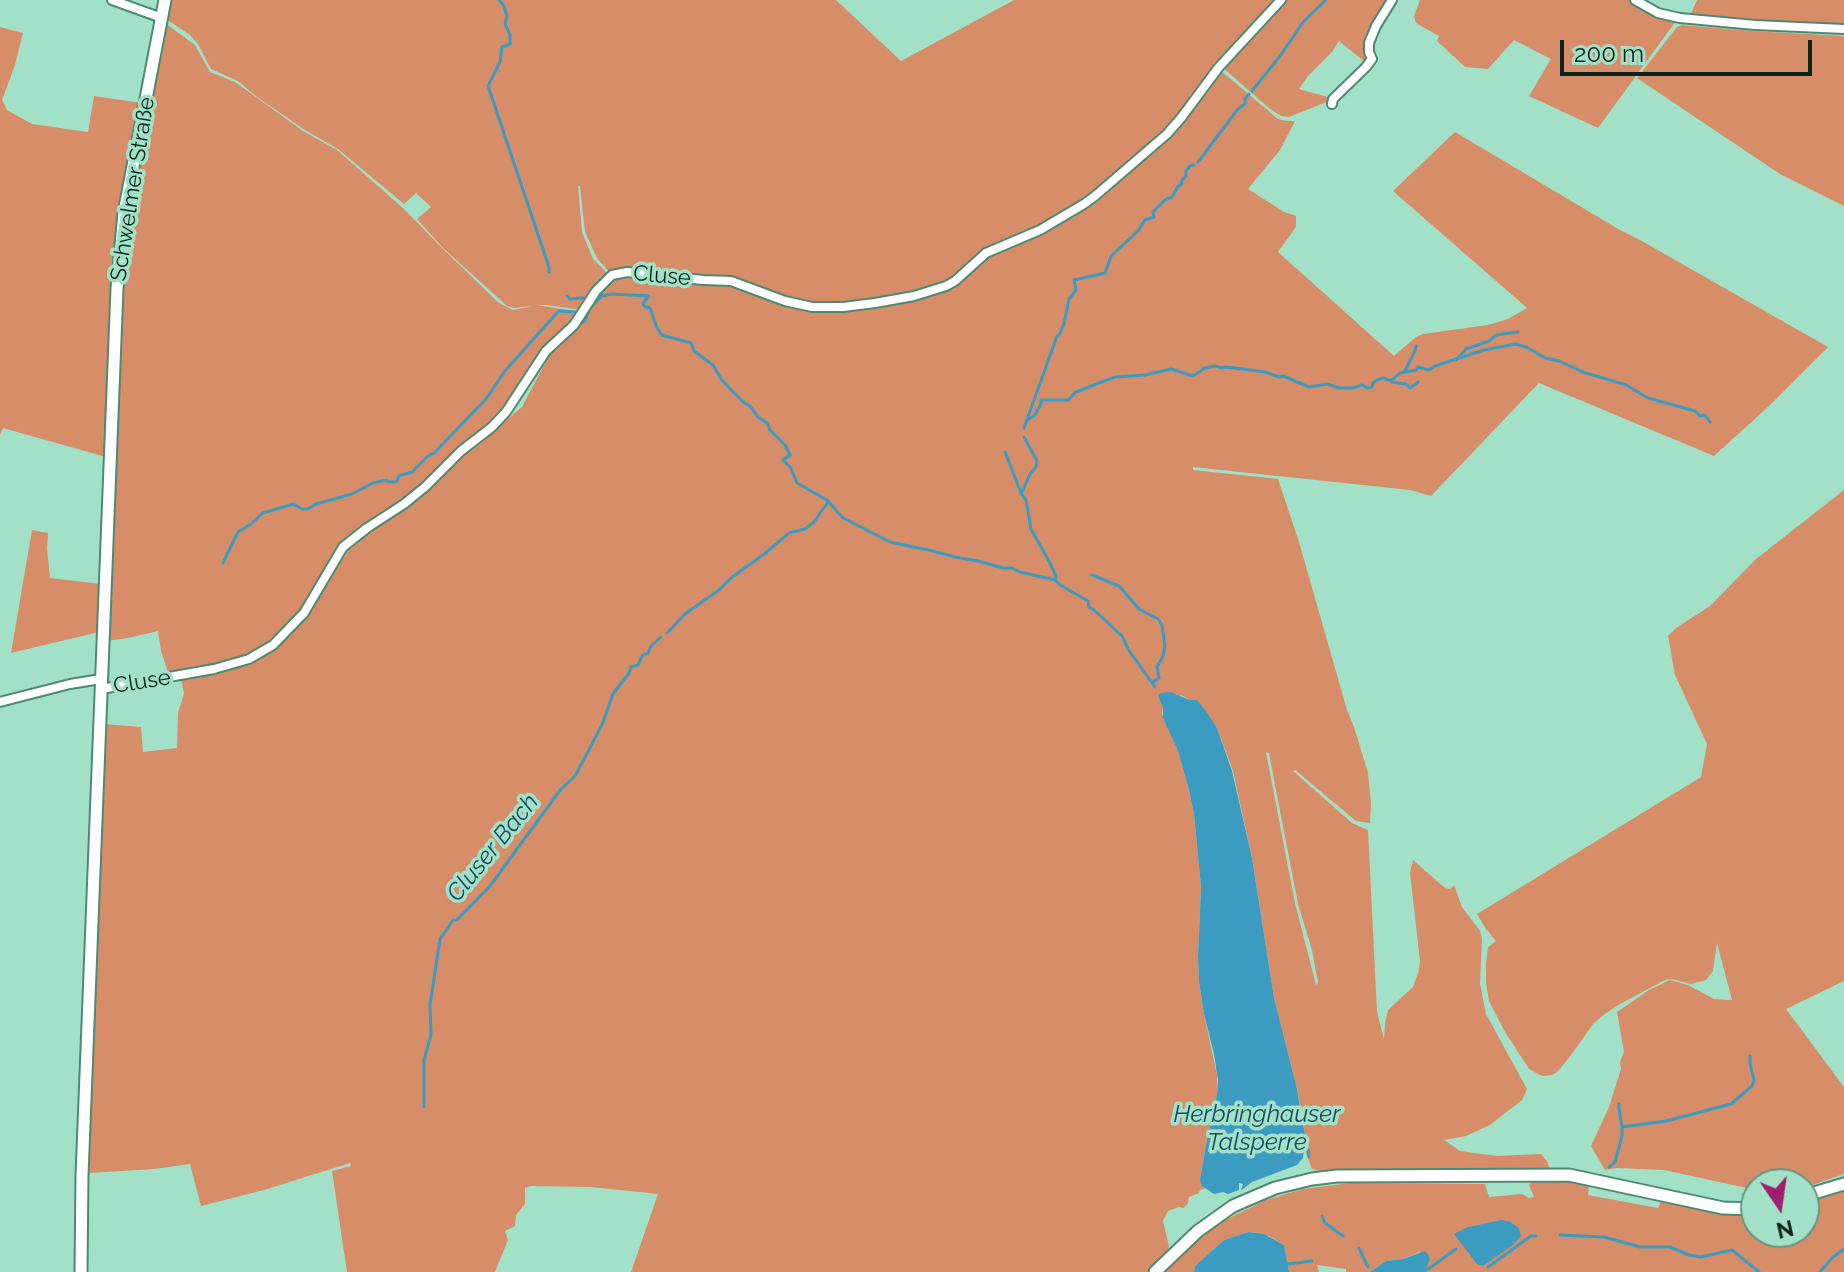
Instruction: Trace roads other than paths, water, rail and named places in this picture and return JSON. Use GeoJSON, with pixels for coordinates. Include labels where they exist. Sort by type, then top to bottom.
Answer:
{"type":"FeatureCollection","features":[{"type":"Feature","properties":{"kind":"main road","name":"Schwelmer Straße"},"geometry":{"type":"LineString","coordinates":[[111,457],[124,213],[165,0]]}},
{"type":"Feature","properties":{"kind":"main road","name":"Cluse"},"geometry":{"type":"LineString","coordinates":[[81,1272],[111,457]]}},
{"type":"Feature","properties":{"kind":"main road"},"geometry":{"type":"LineString","coordinates":[[1155,1272],[1198,1231],[1233,1206],[1275,1188],[1337,1176],[1569,1175],[1723,1208],[1740,1209]]}},
{"type":"Feature","properties":{"kind":"main road"},"geometry":{"type":"LineString","coordinates":[[1820,1191],[1844,1184]]}},
{"type":"Feature","properties":{"kind":"street"},"geometry":{"type":"LineString","coordinates":[[112,0],[162,18]]}},
{"type":"Feature","properties":{"kind":"street","name":"Cluse"},"geometry":{"type":"LineString","coordinates":[[101,684],[214,669],[249,659],[273,645],[304,613],[343,547],[404,504],[492,427],[506,412],[546,351],[572,328],[596,291],[612,275],[627,272],[731,281],[785,301],[812,307],[875,303],[946,286],[986,253],[1040,230],[1095,196],[1167,134],[1219,67],[1281,0]]}},
{"type":"Feature","properties":{"kind":"street"},"geometry":{"type":"LineString","coordinates":[[1332,104],[1333,99],[1372,59],[1368,48],[1371,38],[1392,0]]}},
{"type":"Feature","properties":{"kind":"street"},"geometry":{"type":"LineString","coordinates":[[1635,0],[1658,13],[1680,18],[1844,29]]}},
{"type":"Feature","properties":{"kind":"street"},"geometry":{"type":"LineString","coordinates":[[0,702],[76,682],[101,684]]}},
{"type":"Feature","properties":{"kind":"water","name":"Herbringhauser Talsperre"},"geometry":{"type":"Polygon","coordinates":[[[1170,692],[1197,700],[1206,711],[1217,728],[1232,771],[1252,858],[1274,998],[1305,1135],[1303,1158],[1297,1165],[1252,1182],[1241,1190],[1243,1184],[1239,1183],[1239,1190],[1228,1194],[1214,1194],[1202,1186],[1200,1180],[1218,1080],[1199,982],[1201,887],[1194,814],[1178,751],[1163,718],[1158,696],[1170,692]]]}},
{"type":"Feature","properties":{"kind":"water"},"geometry":{"type":"Polygon","coordinates":[[[1502,1220],[1519,1228],[1521,1236],[1483,1266],[1477,1264],[1454,1234],[1468,1227],[1502,1220]]]}},
{"type":"Feature","properties":{"kind":"water"},"geometry":{"type":"Polygon","coordinates":[[[1248,1232],[1264,1234],[1284,1245],[1289,1272],[1194,1272],[1195,1266],[1224,1240],[1248,1232]]]}},
{"type":"Feature","properties":{"kind":"water"},"geometry":{"type":"Polygon","coordinates":[[[1425,1251],[1430,1260],[1424,1272],[1370,1272],[1386,1261],[1425,1251]]]}},
{"type":"Feature","properties":{"kind":"waterway"},"geometry":{"type":"LineString","coordinates":[[499,0],[507,16],[505,24],[510,44],[502,47],[500,62],[488,86],[549,272]]}},
{"type":"Feature","properties":{"kind":"waterway"},"geometry":{"type":"LineString","coordinates":[[1252,91],[1304,21],[1326,0]]}},
{"type":"Feature","properties":{"kind":"waterway"},"geometry":{"type":"LineString","coordinates":[[1198,162],[1245,104],[1249,94]]}},
{"type":"Feature","properties":{"kind":"waterway"},"geometry":{"type":"LineString","coordinates":[[1024,428],[1064,324],[1069,299],[1076,290],[1074,280],[1105,273],[1111,256],[1138,231],[1145,220],[1154,217],[1153,212],[1172,197],[1186,171],[1194,165]]}},
{"type":"Feature","properties":{"kind":"waterway"},"geometry":{"type":"LineString","coordinates":[[595,297],[612,294],[649,296],[643,303],[650,308],[662,335],[691,343],[694,351],[713,365],[721,379],[785,445],[790,455],[783,460],[791,468],[797,483],[827,500],[843,518],[890,542],[1055,580],[1088,601],[1089,607],[1122,636],[1155,687]]}},
{"type":"Feature","properties":{"kind":"waterway"},"geometry":{"type":"LineString","coordinates":[[567,296],[570,299],[583,298]]}},
{"type":"Feature","properties":{"kind":"waterway"},"geometry":{"type":"LineString","coordinates":[[582,322],[601,297]]}},
{"type":"Feature","properties":{"kind":"waterway"},"geometry":{"type":"LineString","coordinates":[[223,563],[238,532],[263,513],[293,504],[308,509],[352,494],[373,483],[386,480],[396,482],[399,476],[412,472],[486,399],[505,371],[559,311],[576,312]]}},
{"type":"Feature","properties":{"kind":"waterway"},"geometry":{"type":"LineString","coordinates":[[1456,360],[1466,349],[1489,341],[1496,335],[1518,332]]}},
{"type":"Feature","properties":{"kind":"waterway"},"geometry":{"type":"LineString","coordinates":[[1027,420],[1034,416],[1041,400],[1068,400],[1076,392],[1115,377],[1171,369],[1193,376],[1215,366],[1283,376],[1309,387],[1327,384],[1339,388],[1362,385],[1367,388],[1377,380],[1383,378],[1391,381],[1400,373],[1418,367],[1429,370],[1484,350],[1516,344],[1545,358],[1626,385],[1648,398],[1705,415],[1710,422]]}},
{"type":"Feature","properties":{"kind":"waterway"},"geometry":{"type":"LineString","coordinates":[[1405,371],[1416,346]]}},
{"type":"Feature","properties":{"kind":"waterway"},"geometry":{"type":"LineString","coordinates":[[1392,382],[1406,384],[1410,388],[1418,382]]}},
{"type":"Feature","properties":{"kind":"waterway"},"geometry":{"type":"LineString","coordinates":[[1024,437],[1037,461],[1021,494],[1026,500],[1031,529],[1050,563],[1055,580]]}},
{"type":"Feature","properties":{"kind":"waterway"},"geometry":{"type":"LineString","coordinates":[[1005,452],[1021,493]]}},
{"type":"Feature","properties":{"kind":"waterway","name":"Cluser Bach"},"geometry":{"type":"LineString","coordinates":[[667,633],[685,614],[789,533],[805,529],[814,522],[828,502]]}},
{"type":"Feature","properties":{"kind":"waterway"},"geometry":{"type":"LineString","coordinates":[[1092,575],[1119,586],[1139,609],[1158,619],[1162,625],[1165,646],[1157,667],[1159,678],[1153,682]]}},
{"type":"Feature","properties":{"kind":"waterway","name":"Cluser Bach"},"geometry":{"type":"LineString","coordinates":[[424,1107],[424,1060],[431,1034],[430,1005],[440,939],[453,920],[457,920],[490,886],[561,789],[575,776],[602,725],[613,694],[631,667],[638,665],[642,656],[661,637]]}},
{"type":"Feature","properties":{"kind":"waterway"},"geometry":{"type":"LineString","coordinates":[[1609,1167],[1615,1162],[1622,1127],[1666,1121],[1731,1104],[1752,1086],[1750,1056]]}},
{"type":"Feature","properties":{"kind":"waterway"},"geometry":{"type":"LineString","coordinates":[[1619,1104],[1622,1127]]}},
{"type":"Feature","properties":{"kind":"waterway"},"geometry":{"type":"LineString","coordinates":[[1305,1149],[1308,1149],[1309,1157]]}},
{"type":"Feature","properties":{"kind":"waterway"},"geometry":{"type":"LineString","coordinates":[[1322,1216],[1325,1223],[1343,1236]]}},
{"type":"Feature","properties":{"kind":"waterway"},"geometry":{"type":"LineString","coordinates":[[1560,1235],[1604,1237],[1640,1247],[1670,1247],[1701,1257],[1732,1250],[1759,1272]]}},
{"type":"Feature","properties":{"kind":"waterway"},"geometry":{"type":"LineString","coordinates":[[1488,1267],[1531,1236],[1536,1236]]}},
{"type":"Feature","properties":{"kind":"waterway"},"geometry":{"type":"LineString","coordinates":[[1359,1248],[1368,1267]]}},
{"type":"Feature","properties":{"kind":"waterway"},"geometry":{"type":"LineString","coordinates":[[1424,1272],[1456,1249]]}},
{"type":"Feature","properties":{"kind":"waterway"},"geometry":{"type":"LineString","coordinates":[[1820,1272],[1844,1249]]}},
{"type":"Feature","properties":{"kind":"waterway"},"geometry":{"type":"LineString","coordinates":[[1287,1264],[1312,1261]]}}]}
